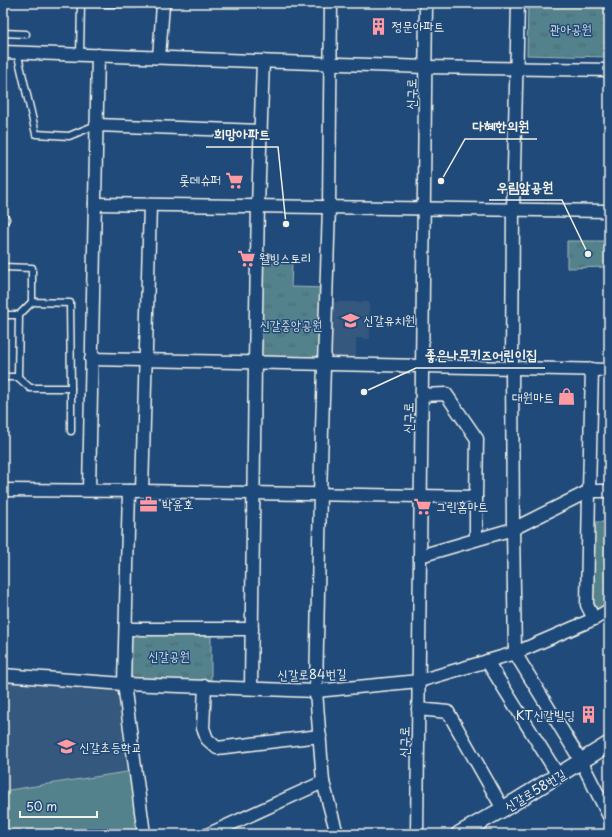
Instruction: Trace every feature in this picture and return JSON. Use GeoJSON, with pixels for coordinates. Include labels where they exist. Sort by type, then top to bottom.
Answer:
{"type":"FeatureCollection","features":[{"type":"Feature","properties":{"kind":"street"},"geometry":{"type":"LineString","coordinates":[[159,58],[162,5],[165,3]]}},
{"type":"Feature","properties":{"kind":"street"},"geometry":{"type":"LineString","coordinates":[[331,3],[329,207],[320,494],[316,691],[322,782],[337,834]]}},
{"type":"Feature","properties":{"kind":"street","name":"신구로"},"geometry":{"type":"LineString","coordinates":[[417,834],[426,3]]}},
{"type":"Feature","properties":{"kind":"street"},"geometry":{"type":"LineString","coordinates":[[518,3],[513,210],[512,368],[512,529],[515,653],[581,761],[609,816]]}},
{"type":"Feature","properties":{"kind":"street"},"geometry":{"type":"LineString","coordinates":[[3,52],[426,67],[609,70]]}},
{"type":"Feature","properties":{"kind":"street"},"geometry":{"type":"LineString","coordinates":[[89,490],[98,55]]}},
{"type":"Feature","properties":{"kind":"street"},"geometry":{"type":"LineString","coordinates":[[251,688],[258,206],[263,61]]}},
{"type":"Feature","properties":{"kind":"street"},"geometry":{"type":"LineString","coordinates":[[96,125],[261,131]]}},
{"type":"Feature","properties":{"kind":"street"},"geometry":{"type":"LineString","coordinates":[[94,204],[609,211]]}},
{"type":"Feature","properties":{"kind":"street"},"geometry":{"type":"LineString","coordinates":[[144,834],[124,684],[126,629],[145,360],[150,205]]}},
{"type":"Feature","properties":{"kind":"street"},"geometry":{"type":"LineString","coordinates":[[91,359],[609,370]]}},
{"type":"Feature","properties":{"kind":"street"},"geometry":{"type":"LineString","coordinates":[[592,369],[587,605],[594,619]]}},
{"type":"Feature","properties":{"kind":"street"},"geometry":{"type":"LineString","coordinates":[[422,395],[446,394],[477,439],[476,539]]}},
{"type":"Feature","properties":{"kind":"street"},"geometry":{"type":"LineString","coordinates":[[3,490],[89,490],[476,497]]}},
{"type":"Feature","properties":{"kind":"street"},"geometry":{"type":"LineString","coordinates":[[420,556],[512,529],[589,491],[609,491]]}},
{"type":"Feature","properties":{"kind":"street","name":"신갈로84번길"},"geometry":{"type":"LineString","coordinates":[[3,675],[124,684],[316,691],[419,681],[515,653],[594,619],[609,610]]}},
{"type":"Feature","properties":{"kind":"street"},"geometry":{"type":"LineString","coordinates":[[126,629],[252,629]]}},
{"type":"Feature","properties":{"kind":"street"},"geometry":{"type":"LineString","coordinates":[[487,660],[558,775]]}},
{"type":"Feature","properties":{"kind":"street"},"geometry":{"type":"LineString","coordinates":[[205,686],[203,728],[206,739],[218,748],[320,736]]}},
{"type":"Feature","properties":{"kind":"street"},"geometry":{"type":"LineString","coordinates":[[418,709],[448,712],[503,809]]}},
{"type":"Feature","properties":{"kind":"street","name":"신갈로58번길"},"geometry":{"type":"LineString","coordinates":[[459,834],[503,809],[609,744]]}},
{"type":"Feature","properties":{"kind":"street"},"geometry":{"type":"LineString","coordinates":[[212,833],[322,782]]}},
{"type":"Feature","properties":{"kind":"lane"},"geometry":{"type":"LineString","coordinates":[[80,55],[81,3]]}},
{"type":"Feature","properties":{"kind":"lane"},"geometry":{"type":"LineString","coordinates":[[88,3],[136,3]]}},
{"type":"Feature","properties":{"kind":"lane"},"geometry":{"type":"LineString","coordinates":[[3,33],[26,34]]}},
{"type":"Feature","properties":{"kind":"lane"},"geometry":{"type":"LineString","coordinates":[[18,56],[36,134],[69,136],[96,125]]}},
{"type":"Feature","properties":{"kind":"lane"},"geometry":{"type":"LineString","coordinates":[[3,267],[32,268],[32,302]]}},
{"type":"Feature","properties":{"kind":"lane"},"geometry":{"type":"LineString","coordinates":[[18,377],[19,315],[32,302],[70,302],[71,431]]}},
{"type":"Feature","properties":{"kind":"lane"},"geometry":{"type":"LineString","coordinates":[[3,315],[19,315]]}},
{"type":"Feature","properties":{"kind":"lane"},"geometry":{"type":"LineString","coordinates":[[3,377],[18,377],[30,388],[71,388]]}},
{"type":"Feature","properties":{"kind":"shaded area","name":"신갈유치원"},"geometry":{"type":"Polygon","coordinates":[[[331,302],[369,302],[370,339],[356,338],[356,360],[333,359],[330,354],[331,302]]]}},
{"type":"Feature","properties":{"kind":"shaded area","name":"신갈초등학교"},"geometry":{"type":"Polygon","coordinates":[[[3,679],[120,688],[133,771],[3,834],[3,679]]]}},
{"type":"Feature","properties":{"kind":"green space","name":"관아공원"},"geometry":{"type":"Polygon","coordinates":[[[528,3],[609,3],[609,57],[527,55],[528,3]]]}},
{"type":"Feature","properties":{"kind":"green space"},"geometry":{"type":"Polygon","coordinates":[[[567,241],[609,241],[609,267],[567,268],[567,241]]]}},
{"type":"Feature","properties":{"kind":"green space","name":"신갈중앙공원"},"geometry":{"type":"Polygon","coordinates":[[[257,263],[292,263],[291,287],[327,288],[325,364],[255,363],[257,263]]]}},
{"type":"Feature","properties":{"kind":"green space"},"geometry":{"type":"Polygon","coordinates":[[[593,522],[609,522],[609,603],[598,609],[593,602],[593,522]]]}},
{"type":"Feature","properties":{"kind":"green space","name":"신갈공원"},"geometry":{"type":"Polygon","coordinates":[[[211,632],[211,681],[127,679],[129,633],[211,632]]]}},
{"type":"Feature","properties":{"kind":"green space"},"geometry":{"type":"Polygon","coordinates":[[[133,771],[140,834],[3,834],[3,791],[133,771]]]}},
{"type":"Feature","properties":{"kind":"place","name":"정문아파트"},"geometry":{"type":"Point","coordinates":[379,26]}},
{"type":"Feature","properties":{"kind":"place","name":"롯데슈퍼"},"geometry":{"type":"Point","coordinates":[234,180]}},
{"type":"Feature","properties":{"kind":"place","name":"다혜한의원"},"geometry":{"type":"Point","coordinates":[441,181]}},
{"type":"Feature","properties":{"kind":"place","name":"희망아파트"},"geometry":{"type":"Point","coordinates":[286,224]}},
{"type":"Feature","properties":{"kind":"place","name":"우림앞공원"},"geometry":{"type":"Point","coordinates":[588,254]}},
{"type":"Feature","properties":{"kind":"place","name":"웰빙스토리"},"geometry":{"type":"Point","coordinates":[246,258]}},
{"type":"Feature","properties":{"kind":"place","name":"신갈유치원"},"geometry":{"type":"Point","coordinates":[350,320]}},
{"type":"Feature","properties":{"kind":"place","name":"좋은나무키즈어린이집"},"geometry":{"type":"Point","coordinates":[364,392]}},
{"type":"Feature","properties":{"kind":"place","name":"대원마트"},"geometry":{"type":"Point","coordinates":[567,397]}},
{"type":"Feature","properties":{"kind":"place","name":"박윤호"},"geometry":{"type":"Point","coordinates":[149,504]}},
{"type":"Feature","properties":{"kind":"place","name":"그린홈마트"},"geometry":{"type":"Point","coordinates":[423,506]}},
{"type":"Feature","properties":{"kind":"place","name":"KT신갈빌딩"},"geometry":{"type":"Point","coordinates":[588,715]}},
{"type":"Feature","properties":{"kind":"place","name":"신갈초등학교"},"geometry":{"type":"Point","coordinates":[66,747]}}]}
